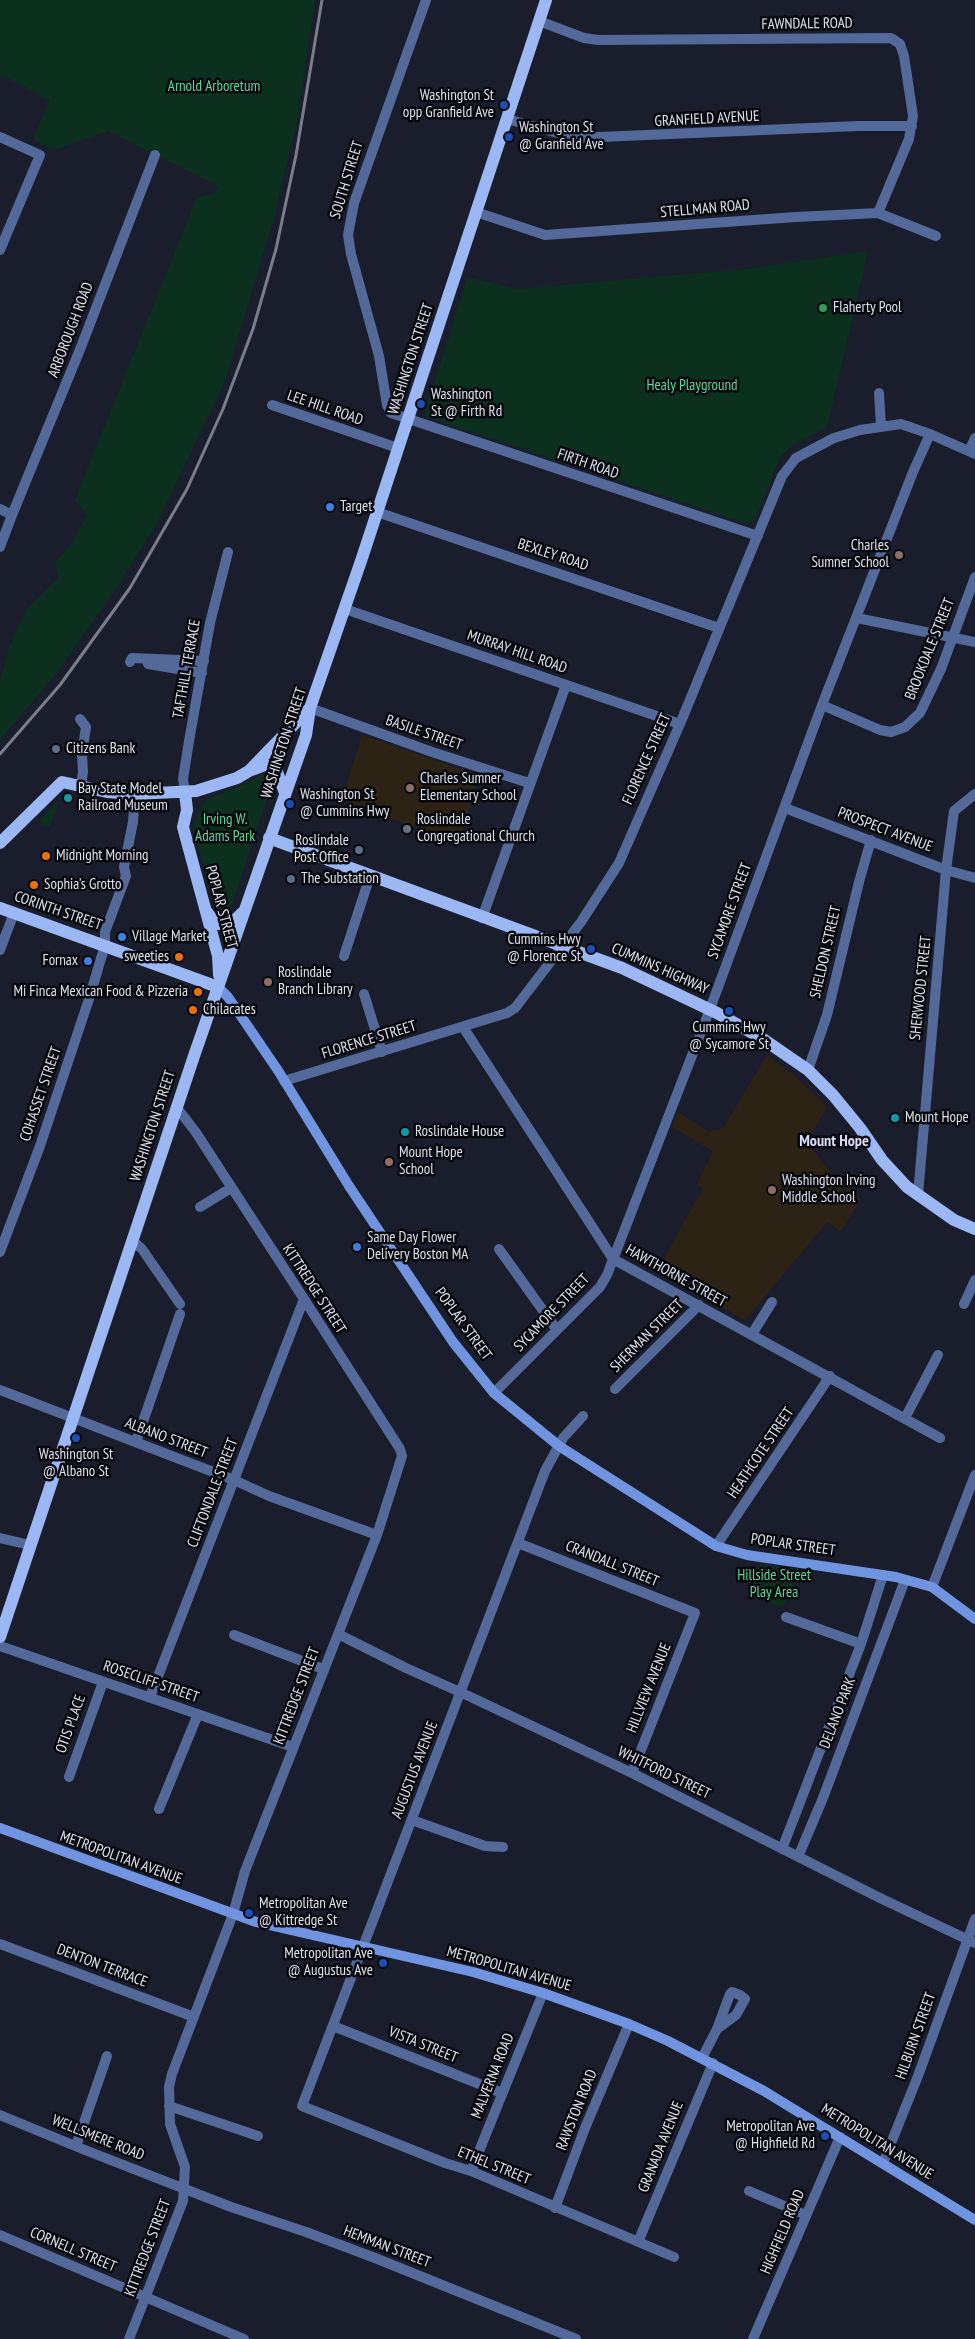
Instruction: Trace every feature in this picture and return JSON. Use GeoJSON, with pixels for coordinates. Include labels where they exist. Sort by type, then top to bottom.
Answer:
{"type":"FeatureCollection","features":[{"type":"Feature","properties":{"kind":"main road","name":"WASHINGTON STREET"},"geometry":{"type":"LineString","coordinates":[[0,1637],[243,913],[306,735],[310,708],[408,420],[546,0]]}},
{"type":"Feature","properties":{"kind":"main road"},"geometry":{"type":"LineString","coordinates":[[249,771],[310,708]]}},
{"type":"Feature","properties":{"kind":"main road"},"geometry":{"type":"LineString","coordinates":[[0,844],[62,782],[107,792],[134,794],[185,792],[216,786],[265,765],[276,769],[285,793]]}},
{"type":"Feature","properties":{"kind":"main road","name":"POPLAR STREET"},"geometry":{"type":"LineString","coordinates":[[185,792],[186,810],[183,827],[218,956],[218,987]]}},
{"type":"Feature","properties":{"kind":"main road","name":"CUMMINS HIGHWAY"},"geometry":{"type":"LineString","coordinates":[[269,838],[622,968],[710,1009],[764,1039],[808,1070],[849,1115],[882,1160],[907,1187],[954,1220],[975,1229]]}},
{"type":"Feature","properties":{"kind":"main road","name":"CORINTH STREET"},"geometry":{"type":"LineString","coordinates":[[0,908],[218,987]]}},
{"type":"Feature","properties":{"kind":"main road"},"geometry":{"type":"LineString","coordinates":[[206,910],[215,923],[225,925],[234,921],[243,913]]}},
{"type":"Feature","properties":{"kind":"street","name":"SOUTH STREET"},"geometry":{"type":"LineString","coordinates":[[408,420],[391,413],[387,405],[379,356],[351,254],[348,235],[354,203],[426,0]]}},
{"type":"Feature","properties":{"kind":"street","name":"FAWNDALE ROAD"},"geometry":{"type":"LineString","coordinates":[[539,21],[584,38],[598,40],[891,38],[900,44],[904,56],[913,116],[909,139],[878,213]]}},
{"type":"Feature","properties":{"kind":"street","name":"GRANFIELD AVENUE"},"geometry":{"type":"LineString","coordinates":[[507,119],[576,138],[858,126],[912,126]]}},
{"type":"Feature","properties":{"kind":"street"},"geometry":{"type":"LineString","coordinates":[[0,137],[40,155],[0,250]]}},
{"type":"Feature","properties":{"kind":"street","name":"ARBOROUGH ROAD"},"geometry":{"type":"LineString","coordinates":[[0,547],[81,347],[155,155]]}},
{"type":"Feature","properties":{"kind":"street","name":"STELLMAN ROAD"},"geometry":{"type":"LineString","coordinates":[[476,212],[545,235],[806,216],[878,213],[936,236]]}},
{"type":"Feature","properties":{"kind":"street"},"geometry":{"type":"LineString","coordinates":[[879,393],[881,426]]}},
{"type":"Feature","properties":{"kind":"street","name":"LEE HILL ROAD"},"geometry":{"type":"LineString","coordinates":[[272,405],[398,448]]}},
{"type":"Feature","properties":{"kind":"street","name":"FIRTH ROAD"},"geometry":{"type":"LineString","coordinates":[[408,420],[758,536]]}},
{"type":"Feature","properties":{"kind":"street","name":"FLORENCE STREET"},"geometry":{"type":"LineString","coordinates":[[284,1081],[463,1027],[507,1013],[515,1008],[581,922],[620,863],[680,724],[782,476],[796,458],[834,438],[881,426],[901,424],[972,452]]}},
{"type":"Feature","properties":{"kind":"street","name":"SYCAMORE STREET"},"geometry":{"type":"LineString","coordinates":[[494,1393],[600,1287],[613,1259],[710,1009],[822,705],[913,472],[930,434]]}},
{"type":"Feature","properties":{"kind":"street"},"geometry":{"type":"LineString","coordinates":[[972,452],[975,438]]}},
{"type":"Feature","properties":{"kind":"street"},"geometry":{"type":"LineString","coordinates":[[0,509],[12,515]]}},
{"type":"Feature","properties":{"kind":"street","name":"BEXLEY ROAD"},"geometry":{"type":"LineString","coordinates":[[377,512],[719,628]]}},
{"type":"Feature","properties":{"kind":"street","name":"TAFTHILL TERRACE"},"geometry":{"type":"LineString","coordinates":[[185,792],[183,779],[204,660],[216,596],[228,552]]}},
{"type":"Feature","properties":{"kind":"street","name":"BROOKDALE STREET"},"geometry":{"type":"LineString","coordinates":[[822,705],[880,730],[891,732],[905,727],[920,713],[940,670],[975,577]]}},
{"type":"Feature","properties":{"kind":"street","name":"MURRAY HILL ROAD"},"geometry":{"type":"LineString","coordinates":[[345,609],[680,724]]}},
{"type":"Feature","properties":{"kind":"street"},"geometry":{"type":"LineString","coordinates":[[857,618],[975,642]]}},
{"type":"Feature","properties":{"kind":"street"},"geometry":{"type":"LineString","coordinates":[[202,673],[130,662],[132,658],[204,660]]}},
{"type":"Feature","properties":{"kind":"street"},"geometry":{"type":"LineString","coordinates":[[482,918],[529,783],[566,685]]}},
{"type":"Feature","properties":{"kind":"street","name":"BASILE STREET"},"geometry":{"type":"LineString","coordinates":[[310,708],[432,752],[529,783]]}},
{"type":"Feature","properties":{"kind":"street"},"geometry":{"type":"LineString","coordinates":[[80,719],[86,727],[82,754],[83,772],[81,785]]}},
{"type":"Feature","properties":{"kind":"street","name":"COHASSET STREET"},"geometry":{"type":"LineString","coordinates":[[0,1252],[40,1146],[105,945],[105,932],[126,876],[124,867],[133,822],[134,794]]}},
{"type":"Feature","properties":{"kind":"street","name":"SHERWOOD STREET"},"geometry":{"type":"LineString","coordinates":[[918,1195],[946,870],[954,811],[975,794]]}},
{"type":"Feature","properties":{"kind":"street","name":"PROSPECT AVENUE"},"geometry":{"type":"LineString","coordinates":[[785,808],[946,870],[975,878]]}},
{"type":"Feature","properties":{"kind":"street","name":"SHELDON STREET"},"geometry":{"type":"LineString","coordinates":[[808,1070],[827,1014],[871,840]]}},
{"type":"Feature","properties":{"kind":"street"},"geometry":{"type":"LineString","coordinates":[[344,956],[370,876]]}},
{"type":"Feature","properties":{"kind":"street"},"geometry":{"type":"LineString","coordinates":[[0,950],[14,913]]}},
{"type":"Feature","properties":{"kind":"street","name":"POPLAR STREET"},"geometry":{"type":"LineString","coordinates":[[218,987],[228,996],[284,1081],[349,1186],[453,1342],[494,1393],[559,1446],[716,1546],[747,1556],[883,1575],[932,1587],[975,1619]]}},
{"type":"Feature","properties":{"kind":"street"},"geometry":{"type":"LineString","coordinates":[[364,994],[382,1052]]}},
{"type":"Feature","properties":{"kind":"street","name":"HAWTHORNE STREET"},"geometry":{"type":"LineString","coordinates":[[463,1027],[613,1259],[830,1376],[940,1438]]}},
{"type":"Feature","properties":{"kind":"street","name":"KITTREDGE STREET"},"geometry":{"type":"LineString","coordinates":[[129,2339],[183,2201],[185,2189],[185,2167],[170,2124],[169,2106],[172,2074],[233,1914],[245,1871],[377,1535],[402,1458],[401,1452],[304,1300],[195,1131],[177,1108]]}},
{"type":"Feature","properties":{"kind":"street"},"geometry":{"type":"LineString","coordinates":[[200,1207],[231,1188]]}},
{"type":"Feature","properties":{"kind":"street"},"geometry":{"type":"LineString","coordinates":[[133,1241],[142,1249],[180,1309],[136,1442]]}},
{"type":"Feature","properties":{"kind":"street"},"geometry":{"type":"LineString","coordinates":[[499,1249],[557,1330]]}},
{"type":"Feature","properties":{"kind":"street"},"geometry":{"type":"LineString","coordinates":[[964,1304],[975,1280]]}},
{"type":"Feature","properties":{"kind":"street","name":"CLIFTONDALE STREET"},"geometry":{"type":"LineString","coordinates":[[150,1697],[304,1300]]}},
{"type":"Feature","properties":{"kind":"street"},"geometry":{"type":"LineString","coordinates":[[752,1334],[772,1302]]}},
{"type":"Feature","properties":{"kind":"street","name":"SHERMAN STREET"},"geometry":{"type":"LineString","coordinates":[[615,1389],[699,1305]]}},
{"type":"Feature","properties":{"kind":"street"},"geometry":{"type":"LineString","coordinates":[[906,1418],[938,1355]]}},
{"type":"Feature","properties":{"kind":"street","name":"HEATHCOTE STREET"},"geometry":{"type":"LineString","coordinates":[[716,1546],[830,1376]]}},
{"type":"Feature","properties":{"kind":"street","name":"ALBANO STREET"},"geometry":{"type":"LineString","coordinates":[[0,1390],[73,1420],[234,1480],[269,1496],[377,1535]]}},
{"type":"Feature","properties":{"kind":"street"},"geometry":{"type":"LineString","coordinates":[[559,1446],[583,1416]]}},
{"type":"Feature","properties":{"kind":"street","name":"AUGUSTUS AVENUE"},"geometry":{"type":"LineString","coordinates":[[302,2106],[545,1471],[559,1446]]}},
{"type":"Feature","properties":{"kind":"street"},"geometry":{"type":"LineString","coordinates":[[932,1587],[975,1475]]}},
{"type":"Feature","properties":{"kind":"street"},"geometry":{"type":"LineString","coordinates":[[0,1538],[30,1545]]}},
{"type":"Feature","properties":{"kind":"street","name":"CRANDALL STREET"},"geometry":{"type":"LineString","coordinates":[[518,1544],[695,1613]]}},
{"type":"Feature","properties":{"kind":"street","name":"DELANO PARK"},"geometry":{"type":"LineString","coordinates":[[782,1849],[862,1644],[883,1575]]}},
{"type":"Feature","properties":{"kind":"street","name":"DELANO PARK"},"geometry":{"type":"LineString","coordinates":[[798,1856],[905,1580]]}},
{"type":"Feature","properties":{"kind":"street","name":"HILLVIEW AVENUE"},"geometry":{"type":"LineString","coordinates":[[632,1773],[695,1613]]}},
{"type":"Feature","properties":{"kind":"street"},"geometry":{"type":"LineString","coordinates":[[786,1617],[862,1644]]}},
{"type":"Feature","properties":{"kind":"street","name":"WHITFORD STREET"},"geometry":{"type":"LineString","coordinates":[[338,1634],[406,1668],[632,1773],[882,1899],[971,1940]]}},
{"type":"Feature","properties":{"kind":"street"},"geometry":{"type":"LineString","coordinates":[[234,1635],[323,1669]]}},
{"type":"Feature","properties":{"kind":"street","name":"ROSECLIFF STREET"},"geometry":{"type":"LineString","coordinates":[[0,1646],[293,1747]]}},
{"type":"Feature","properties":{"kind":"street","name":"OTIS PLACE"},"geometry":{"type":"LineString","coordinates":[[69,1777],[103,1682]]}},
{"type":"Feature","properties":{"kind":"street"},"geometry":{"type":"LineString","coordinates":[[159,1809],[198,1714]]}},
{"type":"Feature","properties":{"kind":"street"},"geometry":{"type":"LineString","coordinates":[[412,1820],[485,1846],[503,1847]]}},
{"type":"Feature","properties":{"kind":"street","name":"METROPOLITAN AVENUE"},"geometry":{"type":"LineString","coordinates":[[0,1828],[256,1922],[473,1972],[543,1993],[629,2024],[713,2063],[764,2091],[974,2218]]}},
{"type":"Feature","properties":{"kind":"street","name":"HILBURN STREET"},"geometry":{"type":"LineString","coordinates":[[883,2163],[971,1940],[975,1919]]}},
{"type":"Feature","properties":{"kind":"street","name":"DENTON TERRACE"},"geometry":{"type":"LineString","coordinates":[[0,1944],[194,2017]]}},
{"type":"Feature","properties":{"kind":"street","name":"MALVERNA ROAD"},"geometry":{"type":"LineString","coordinates":[[471,2171],[543,1993]]}},
{"type":"Feature","properties":{"kind":"street","name":"RAWSTON ROAD"},"geometry":{"type":"LineString","coordinates":[[555,2208],[585,2128],[629,2024]]}},
{"type":"Feature","properties":{"kind":"street","name":"VISTA STREET"},"geometry":{"type":"LineString","coordinates":[[332,2026],[502,2092]]}},
{"type":"Feature","properties":{"kind":"street"},"geometry":{"type":"LineString","coordinates":[[702,2058],[717,2030]]}},
{"type":"Feature","properties":{"kind":"street"},"geometry":{"type":"LineString","coordinates":[[76,2146],[107,2056]]}},
{"type":"Feature","properties":{"kind":"street","name":"GRANADA AVENUE"},"geometry":{"type":"LineString","coordinates":[[638,2242],[713,2063]]}},
{"type":"Feature","properties":{"kind":"street"},"geometry":{"type":"LineString","coordinates":[[169,2106],[258,2136]]}},
{"type":"Feature","properties":{"kind":"street","name":"ETHEL STREET"},"geometry":{"type":"LineString","coordinates":[[302,2106],[444,2163],[471,2171],[674,2257]]}},
{"type":"Feature","properties":{"kind":"street","name":"WELLSMERE ROAD"},"geometry":{"type":"LineString","coordinates":[[0,2114],[185,2189]]}},
{"type":"Feature","properties":{"kind":"street","name":"HIGHFIELD ROAD"},"geometry":{"type":"LineString","coordinates":[[753,2339],[840,2137]]}},
{"type":"Feature","properties":{"kind":"street","name":"HEMMAN STREET"},"geometry":{"type":"LineString","coordinates":[[185,2189],[349,2248],[576,2339]]}},
{"type":"Feature","properties":{"kind":"street"},"geometry":{"type":"LineString","coordinates":[[749,2191],[806,2215]]}},
{"type":"Feature","properties":{"kind":"street","name":"CORNELL STREET"},"geometry":{"type":"LineString","coordinates":[[0,2235],[244,2339]]}},
{"type":"Feature","properties":{"kind":"shaded area","name":"Charles Sumner Elementary School"},"geometry":{"type":"Polygon","coordinates":[[[362,735],[479,776],[462,832],[455,830],[450,840],[342,800],[362,735]]]}},
{"type":"Feature","properties":{"kind":"shaded area","name":"Washington Irving Middle School"},"geometry":{"type":"Polygon","coordinates":[[[767,1055],[795,1076],[827,1107],[807,1142],[845,1193],[849,1186],[860,1200],[841,1231],[827,1222],[745,1320],[657,1271],[703,1188],[697,1184],[713,1151],[672,1127],[678,1112],[709,1132],[724,1127],[767,1055]]]}},
{"type":"Feature","properties":{"kind":"green space","name":"Arnold Arboretum"},"geometry":{"type":"Polygon","coordinates":[[[0,0],[315,0],[297,121],[274,218],[225,381],[156,525],[117,587],[59,670],[0,740],[0,682],[9,648],[26,610],[59,577],[55,565],[57,560],[71,545],[87,515],[75,500],[197,197],[214,194],[218,186],[108,131],[54,150],[33,139],[50,100],[0,74],[0,0]]]}},
{"type":"Feature","properties":{"kind":"green space","name":"Healy Playground"},"geometry":{"type":"Polygon","coordinates":[[[868,251],[827,427],[796,443],[780,457],[754,521],[745,523],[424,416],[468,277],[517,289],[747,269],[868,251]]]}},
{"type":"Feature","properties":{"kind":"green space","name":"Irving W. Adams Park"},"geometry":{"type":"Polygon","coordinates":[[[262,775],[268,775],[273,780],[229,913],[226,917],[222,918],[218,914],[193,829],[194,825],[202,805],[210,798],[246,784],[262,775]]]}},
{"type":"Feature","properties":{"kind":"green space"},"geometry":{"type":"Polygon","coordinates":[[[59,801],[50,826],[47,827],[39,823],[40,820],[59,801]]]}},
{"type":"Feature","properties":{"kind":"green space","name":"Hillside Street Play Area"},"geometry":{"type":"Polygon","coordinates":[[[761,1565],[801,1570],[783,1607],[749,1596],[761,1565]]]}},
{"type":"Feature","properties":{"kind":"railway"},"geometry":{"type":"LineString","coordinates":[[0,754],[60,685],[130,588],[187,489],[223,409],[253,329],[276,249],[296,155],[322,0]]}},
{"type":"Feature","properties":{"kind":"place","name":"Washington St opp Granfield Ave"},"geometry":{"type":"Point","coordinates":[504,105]}},
{"type":"Feature","properties":{"kind":"place","name":"Washington St @ Granfield Ave"},"geometry":{"type":"Point","coordinates":[509,137]}},
{"type":"Feature","properties":{"kind":"place","name":"Flaherty Pool"},"geometry":{"type":"Point","coordinates":[823,308]}},
{"type":"Feature","properties":{"kind":"place","name":"Washington St @ Firth Rd"},"geometry":{"type":"Point","coordinates":[421,404]}},
{"type":"Feature","properties":{"kind":"place","name":"Target"},"geometry":{"type":"Point","coordinates":[330,507]}},
{"type":"Feature","properties":{"kind":"place","name":"Charles Sumner School"},"geometry":{"type":"Point","coordinates":[899,555]}},
{"type":"Feature","properties":{"kind":"place","name":"Citizens Bank"},"geometry":{"type":"Point","coordinates":[56,749]}},
{"type":"Feature","properties":{"kind":"place","name":"Charles Sumner Elementary School"},"geometry":{"type":"Point","coordinates":[410,788]}},
{"type":"Feature","properties":{"kind":"place","name":"Bay State Model Railroad Museum"},"geometry":{"type":"Point","coordinates":[68,798]}},
{"type":"Feature","properties":{"kind":"place","name":"Washington St @ Cummins Hwy"},"geometry":{"type":"Point","coordinates":[290,804]}},
{"type":"Feature","properties":{"kind":"place","name":"Roslindale Congregational Church"},"geometry":{"type":"Point","coordinates":[407,829]}},
{"type":"Feature","properties":{"kind":"place","name":"Roslindale Post Office"},"geometry":{"type":"Point","coordinates":[359,850]}},
{"type":"Feature","properties":{"kind":"place","name":"Midnight Morning"},"geometry":{"type":"Point","coordinates":[46,856]}},
{"type":"Feature","properties":{"kind":"place","name":"The Substation"},"geometry":{"type":"Point","coordinates":[291,879]}},
{"type":"Feature","properties":{"kind":"place","name":"Sophia’s Grotto"},"geometry":{"type":"Point","coordinates":[34,885]}},
{"type":"Feature","properties":{"kind":"place","name":"Village Market"},"geometry":{"type":"Point","coordinates":[122,937]}},
{"type":"Feature","properties":{"kind":"place","name":"Cummins Hwy @ Florence St"},"geometry":{"type":"Point","coordinates":[591,949]}},
{"type":"Feature","properties":{"kind":"place","name":"sweeties"},"geometry":{"type":"Point","coordinates":[179,957]}},
{"type":"Feature","properties":{"kind":"place","name":"Fornax"},"geometry":{"type":"Point","coordinates":[88,961]}},
{"type":"Feature","properties":{"kind":"place","name":"Roslindale Branch Library"},"geometry":{"type":"Point","coordinates":[268,982]}},
{"type":"Feature","properties":{"kind":"place","name":"Mi Finca Mexican Food & Pizzeria"},"geometry":{"type":"Point","coordinates":[198,992]}},
{"type":"Feature","properties":{"kind":"place","name":"Chilacates"},"geometry":{"type":"Point","coordinates":[193,1010]}},
{"type":"Feature","properties":{"kind":"place","name":"Cummins Hwy @ Sycamore St"},"geometry":{"type":"Point","coordinates":[729,1011]}},
{"type":"Feature","properties":{"kind":"place","name":"Mount Hope"},"geometry":{"type":"Point","coordinates":[895,1118]}},
{"type":"Feature","properties":{"kind":"place","name":"Roslindale House"},"geometry":{"type":"Point","coordinates":[405,1132]}},
{"type":"Feature","properties":{"kind":"place","name":"Mount Hope School"},"geometry":{"type":"Point","coordinates":[389,1162]}},
{"type":"Feature","properties":{"kind":"place","name":"Washington Irving Middle School"},"geometry":{"type":"Point","coordinates":[772,1190]}},
{"type":"Feature","properties":{"kind":"place","name":"Same Day Flower Delivery Boston MA"},"geometry":{"type":"Point","coordinates":[357,1247]}},
{"type":"Feature","properties":{"kind":"place","name":"Washington St @ Albano St"},"geometry":{"type":"Point","coordinates":[76,1438]}},
{"type":"Feature","properties":{"kind":"place","name":"Metropolitan Ave @ Kittredge St"},"geometry":{"type":"Point","coordinates":[249,1913]}},
{"type":"Feature","properties":{"kind":"place","name":"Metropolitan Ave @ Augustus Ave"},"geometry":{"type":"Point","coordinates":[383,1963]}},
{"type":"Feature","properties":{"kind":"place","name":"Metropolitan Ave @ Highfield Rd"},"geometry":{"type":"Point","coordinates":[825,2136]}},
{"type":"Feature","properties":{"kind":"district","name":"Mount Hope"},"geometry":{"type":"Point","coordinates":[834,1141]}}]}
